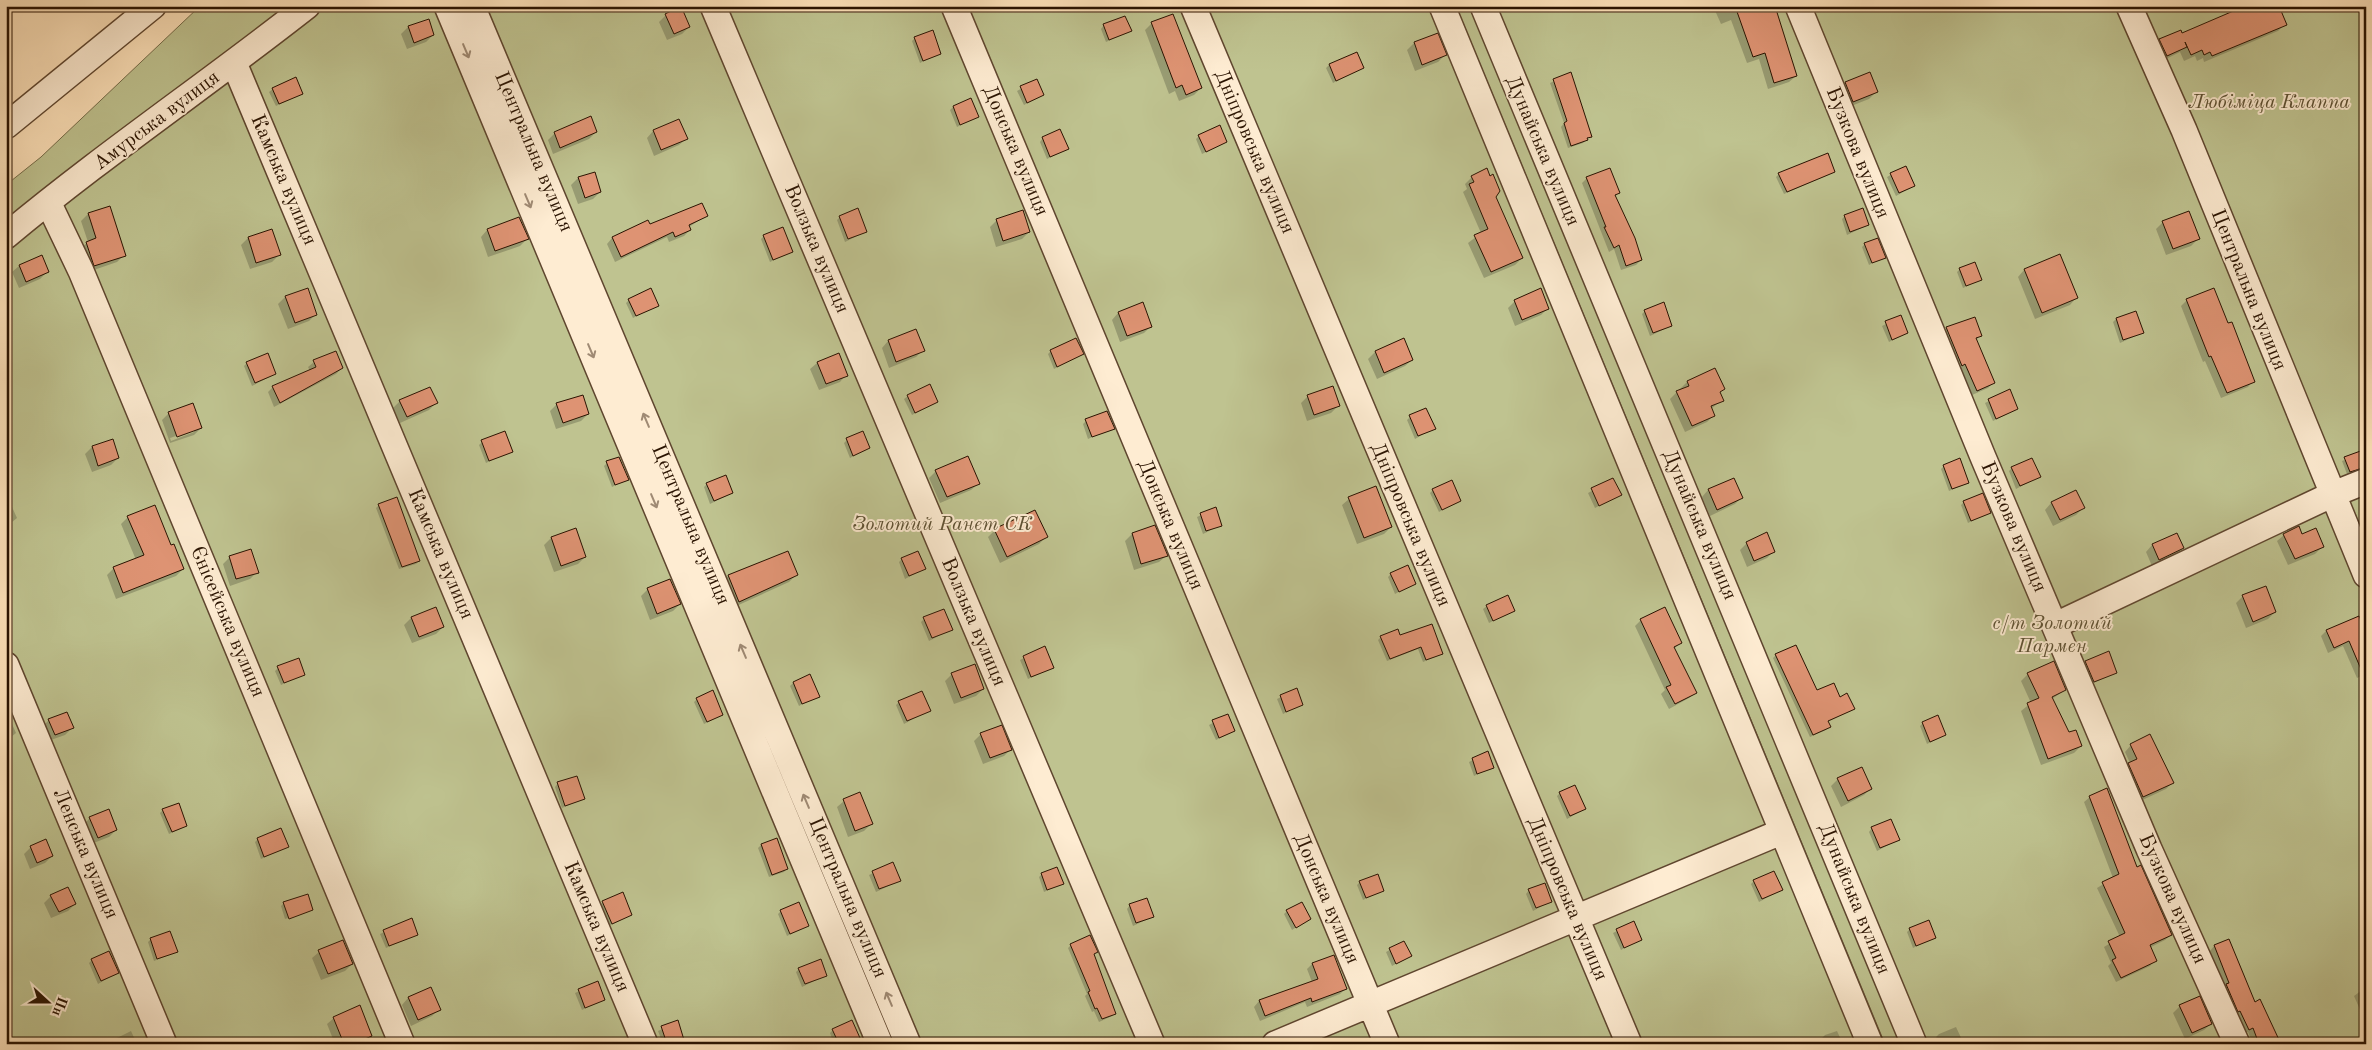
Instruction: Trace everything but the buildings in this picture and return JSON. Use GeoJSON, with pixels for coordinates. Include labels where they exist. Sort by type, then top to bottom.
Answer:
{"type":"FeatureCollection","features":[{"type":"Feature","properties":{"kind":"street"},"geometry":{"type":"LineString","coordinates":[[6,126],[153,6]]}},
{"type":"Feature","properties":{"kind":"street","name":"Амурська вулиця"},"geometry":{"type":"LineString","coordinates":[[6,236],[48,202],[234,64],[307,6]]}},
{"type":"Feature","properties":{"kind":"street","name":"Центральна вулиця"},"geometry":{"type":"LineString","coordinates":[[447,6],[880,1044]]}},
{"type":"Feature","properties":{"kind":"street","name":"Центральна вулиця"},"geometry":{"type":"LineString","coordinates":[[472,6],[908,1044]]}},
{"type":"Feature","properties":{"kind":"street","name":"Волзька вулиця"},"geometry":{"type":"LineString","coordinates":[[713,6],[1152,1044]]}},
{"type":"Feature","properties":{"kind":"street","name":"Донська вулиця"},"geometry":{"type":"LineString","coordinates":[[954,6],[1387,1044]]}},
{"type":"Feature","properties":{"kind":"street","name":"Дніпровська вулиця"},"geometry":{"type":"LineString","coordinates":[[1193,6],[1629,1044]]}},
{"type":"Feature","properties":{"kind":"street","name":"Дунайська вулиця"},"geometry":{"type":"LineString","coordinates":[[1442,6],[1870,1044]]}},
{"type":"Feature","properties":{"kind":"street","name":"Дунайська вулиця"},"geometry":{"type":"LineString","coordinates":[[1483,6],[1914,1044]]}},
{"type":"Feature","properties":{"kind":"street","name":"Бузкова вулиця"},"geometry":{"type":"LineString","coordinates":[[1798,6],[1983,457],[2150,849],[2237,1044]]}},
{"type":"Feature","properties":{"kind":"street","name":"Центральна вулиця"},"geometry":{"type":"LineString","coordinates":[[2128,6],[2184,130],[2331,495],[2366,575]]}},
{"type":"Feature","properties":{"kind":"street","name":"Камська вулиця"},"geometry":{"type":"LineString","coordinates":[[234,64],[645,1044]]}},
{"type":"Feature","properties":{"kind":"street","name":"Єнісейська вулиця"},"geometry":{"type":"LineString","coordinates":[[48,202],[81,271],[402,1044]]}},
{"type":"Feature","properties":{"kind":"street"},"geometry":{"type":"LineString","coordinates":[[2056,626],[2331,495],[2366,481]]}},
{"type":"Feature","properties":{"kind":"street","name":"Ленська вулиця"},"geometry":{"type":"LineString","coordinates":[[6,665],[164,1044]]}},
{"type":"Feature","properties":{"kind":"street"},"geometry":{"type":"LineString","coordinates":[[1274,1044],[1781,832]]}},
{"type":"Feature","properties":{"kind":"green space","name":"Золотий Ранет СК"},"geometry":{"type":"Polygon","coordinates":[[[200,6],[1454,6],[1878,1044],[6,1044],[6,185],[41,157],[200,6]]]}},
{"type":"Feature","properties":{"kind":"green space","name":"с/т Золотий Пармен"},"geometry":{"type":"Polygon","coordinates":[[[1456,6],[2366,6],[2366,1044],[1885,1044],[1456,6]]]}},
{"type":"Feature","properties":{"kind":"park label","name":"Любіміца Клаппа"},"geometry":{"type":"Point","coordinates":[2269,103]}}]}
